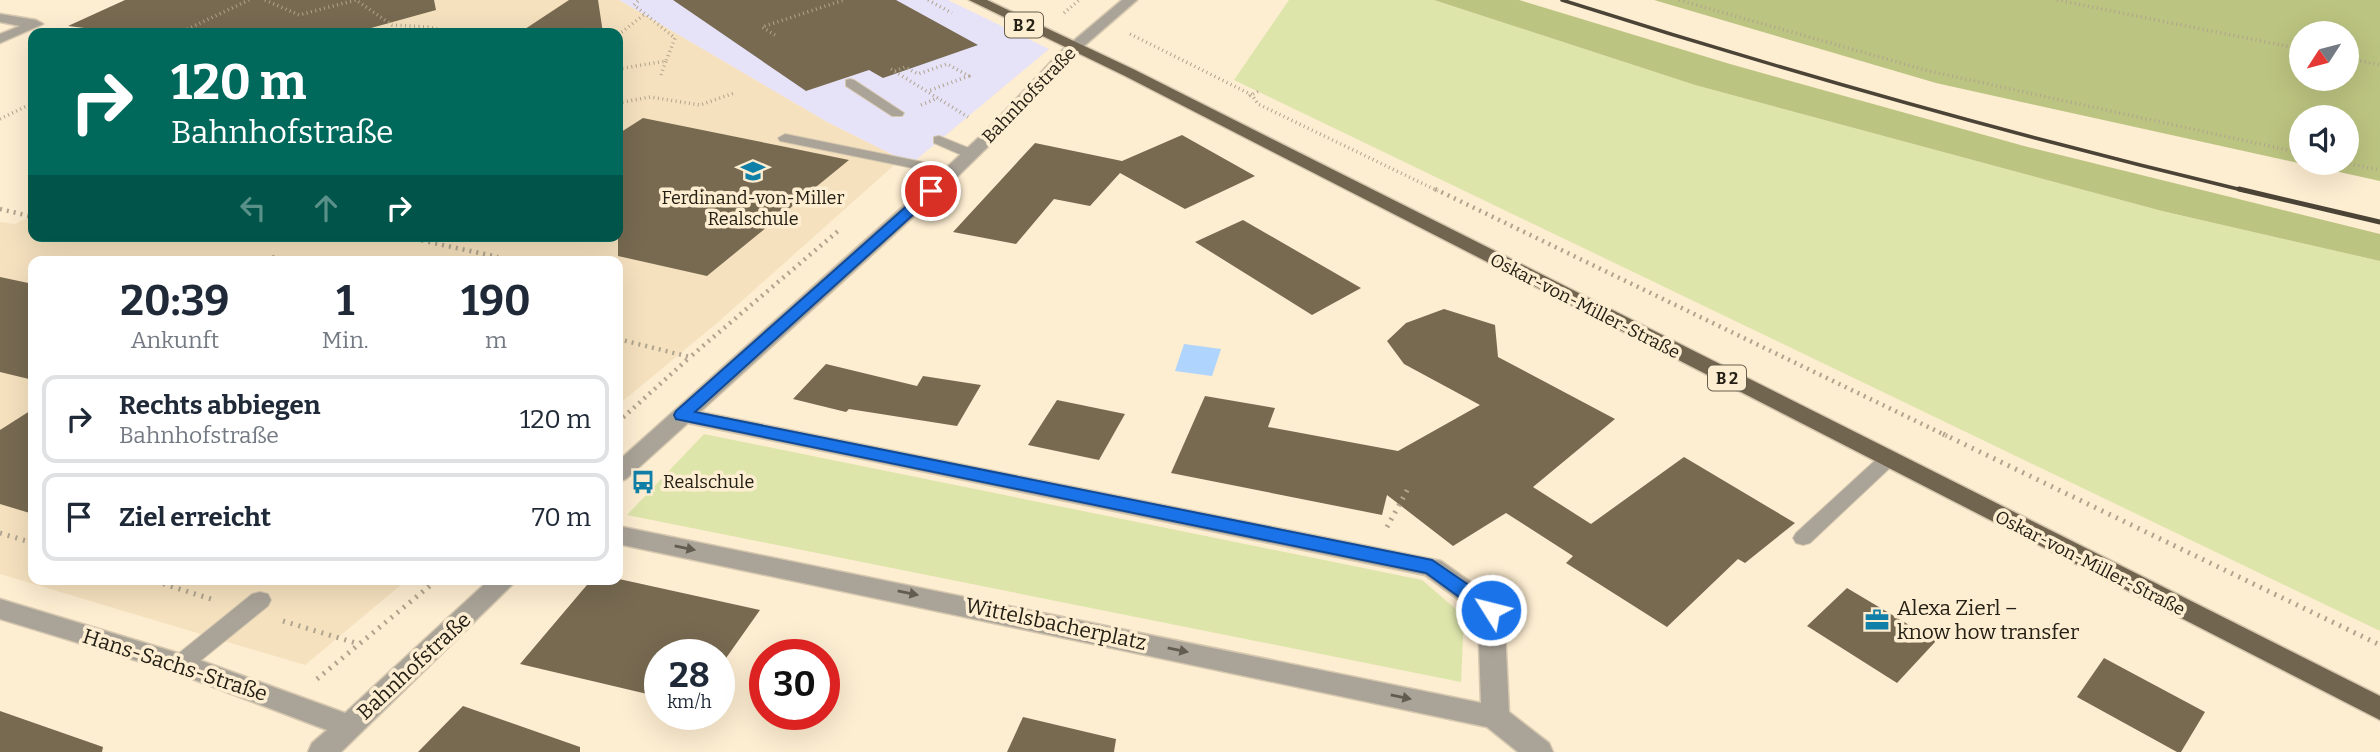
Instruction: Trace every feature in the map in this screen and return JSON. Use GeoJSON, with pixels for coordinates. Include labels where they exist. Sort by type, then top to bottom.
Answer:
{"type":"FeatureCollection","features":[{"type":"Feature","properties":{"kind":"main road","name":"Oskar-von-Miller-Straße"},"geometry":{"type":"LineString","coordinates":[[976,0],[1130,73],[2380,709]]}},
{"type":"Feature","properties":{"kind":"street","name":"Bahnhofstraße"},"geometry":{"type":"LineString","coordinates":[[623,469],[952,172],[998,128],[1073,48],[1130,0]]}},
{"type":"Feature","properties":{"kind":"street"},"geometry":{"type":"LineString","coordinates":[[0,18],[36,24],[0,39]]}},
{"type":"Feature","properties":{"kind":"street"},"geometry":{"type":"LineString","coordinates":[[682,415],[1432,567],[1491,610],[1494,717]]}},
{"type":"Feature","properties":{"kind":"street","name":"Wittelsbacherplatz"},"geometry":{"type":"LineString","coordinates":[[623,536],[1494,717],[1539,752]]}},
{"type":"Feature","properties":{"kind":"street","name":"Bahnhofstraße"},"geometry":{"type":"LineString","coordinates":[[322,752],[500,585]]}},
{"type":"Feature","properties":{"kind":"street","name":"Hans-Sachs-Straße"},"geometry":{"type":"LineString","coordinates":[[0,608],[181,664],[349,726]]}},
{"type":"Feature","properties":{"kind":"lane"},"geometry":{"type":"LineString","coordinates":[[850,83],[897,113]]}},
{"type":"Feature","properties":{"kind":"lane"},"geometry":{"type":"LineString","coordinates":[[785,138],[952,172]]}},
{"type":"Feature","properties":{"kind":"lane"},"geometry":{"type":"LineString","coordinates":[[939,140],[971,154]]}},
{"type":"Feature","properties":{"kind":"lane"},"geometry":{"type":"LineString","coordinates":[[1803,538],[1887,460]]}},
{"type":"Feature","properties":{"kind":"lane"},"geometry":{"type":"LineString","coordinates":[[181,664],[260,600]]}},
{"type":"Feature","properties":{"kind":"path"},"geometry":{"type":"LineString","coordinates":[[190,28],[249,0]]}},
{"type":"Feature","properties":{"kind":"path"},"geometry":{"type":"LineString","coordinates":[[265,0],[299,15],[356,0],[392,25],[433,28]]}},
{"type":"Feature","properties":{"kind":"path"},"geometry":{"type":"LineString","coordinates":[[639,0],[634,5],[675,38],[661,75]]}},
{"type":"Feature","properties":{"kind":"path"},"geometry":{"type":"LineString","coordinates":[[775,35],[762,26],[844,0]]}},
{"type":"Feature","properties":{"kind":"path"},"geometry":{"type":"LineString","coordinates":[[929,0],[953,13]]}},
{"type":"Feature","properties":{"kind":"path"},"geometry":{"type":"LineString","coordinates":[[1063,14],[1079,0]]}},
{"type":"Feature","properties":{"kind":"path"},"geometry":{"type":"LineString","coordinates":[[1679,0],[1929,71],[2289,150]]}},
{"type":"Feature","properties":{"kind":"path"},"geometry":{"type":"LineString","coordinates":[[2057,0],[2289,47]]}},
{"type":"Feature","properties":{"kind":"path"},"geometry":{"type":"LineString","coordinates":[[623,31],[645,14]]}},
{"type":"Feature","properties":{"kind":"path"},"geometry":{"type":"LineString","coordinates":[[1102,25],[1138,36],[1252,95],[1258,104],[2380,645]]}},
{"type":"Feature","properties":{"kind":"path"},"geometry":{"type":"LineString","coordinates":[[623,68],[666,61]]}},
{"type":"Feature","properties":{"kind":"path"},"geometry":{"type":"LineString","coordinates":[[2359,61],[2380,65]]}},
{"type":"Feature","properties":{"kind":"path"},"geometry":{"type":"LineString","coordinates":[[928,91],[969,76],[947,64],[918,74],[905,67],[893,70],[971,119],[998,128]]}},
{"type":"Feature","properties":{"kind":"path"},"geometry":{"type":"LineString","coordinates":[[623,102],[649,96],[670,98],[699,106],[734,93]]}},
{"type":"Feature","properties":{"kind":"path"},"geometry":{"type":"LineString","coordinates":[[0,119],[28,105]]}},
{"type":"Feature","properties":{"kind":"path"},"geometry":{"type":"LineString","coordinates":[[2359,166],[2380,170]]}},
{"type":"Feature","properties":{"kind":"path"},"geometry":{"type":"LineString","coordinates":[[0,209],[28,216]]}},
{"type":"Feature","properties":{"kind":"path"},"geometry":{"type":"LineString","coordinates":[[429,242],[493,256]]}},
{"type":"Feature","properties":{"kind":"path"},"geometry":{"type":"LineString","coordinates":[[623,417],[743,311]]}},
{"type":"Feature","properties":{"kind":"path"},"geometry":{"type":"LineString","coordinates":[[623,340],[690,357]]}},
{"type":"Feature","properties":{"kind":"path"},"geometry":{"type":"LineString","coordinates":[[1371,554],[1410,485]]}},
{"type":"Feature","properties":{"kind":"path"},"geometry":{"type":"LineString","coordinates":[[0,533],[28,541]]}},
{"type":"Feature","properties":{"kind":"path"},"geometry":{"type":"LineString","coordinates":[[290,703],[431,585]]}},
{"type":"Feature","properties":{"kind":"shaded area","name":"Ferdinand-von-Miller Realschule"},"geometry":{"type":"Polygon","coordinates":[[[253,0],[619,0],[827,122],[901,159],[717,323],[623,401],[623,256],[28,256],[28,582],[0,574],[0,222],[15,224],[28,218],[28,242],[623,242],[623,28],[196,28],[253,0]]]}},
{"type":"Feature","properties":{"kind":"shaded area"},"geometry":{"type":"Polygon","coordinates":[[[619,0],[948,0],[1049,49],[916,160],[901,159],[827,122],[619,0]]]}},
{"type":"Feature","properties":{"kind":"shaded area","name":"Ferdinand-von-Miller Realschule"},"geometry":{"type":"Polygon","coordinates":[[[37,585],[401,585],[305,665],[37,585]]]}},
{"type":"Feature","properties":{"kind":"green space"},"geometry":{"type":"Polygon","coordinates":[[[1289,0],[1434,0],[1695,85],[2162,211],[2380,261],[2380,631],[1234,80],[1289,0]]]}},
{"type":"Feature","properties":{"kind":"green space"},"geometry":{"type":"Polygon","coordinates":[[[1434,0],[1519,0],[1730,64],[2024,146],[2380,234],[2380,261],[2162,211],[1695,85],[1434,0]]]}},
{"type":"Feature","properties":{"kind":"green space"},"geometry":{"type":"Polygon","coordinates":[[[1654,0],[2380,0],[2380,181],[2353,175],[2359,175],[2359,105],[2289,105],[2289,161],[1936,83],[1654,0]]]}},
{"type":"Feature","properties":{"kind":"green space"},"geometry":{"type":"Polygon","coordinates":[[[704,434],[1422,580],[1464,616],[1461,682],[627,515],[704,434]]]}},
{"type":"Feature","properties":{"kind":"water"},"geometry":{"type":"Polygon","coordinates":[[[1184,344],[1221,349],[1212,376],[1175,371],[1184,344]]]}},
{"type":"Feature","properties":{"kind":"building"},"geometry":{"type":"Polygon","coordinates":[[[125,0],[434,0],[436,10],[371,28],[68,26],[125,0]]]}},
{"type":"Feature","properties":{"kind":"building"},"geometry":{"type":"Polygon","coordinates":[[[569,0],[598,0],[602,28],[527,28],[569,0]]]}},
{"type":"Feature","properties":{"kind":"building"},"geometry":{"type":"Polygon","coordinates":[[[673,0],[896,0],[978,45],[883,78],[869,70],[806,91],[673,0]]]}},
{"type":"Feature","properties":{"kind":"building"},"geometry":{"type":"Polygon","coordinates":[[[643,118],[849,160],[707,276],[618,256],[618,242],[623,242],[623,131],[643,118]]]}},
{"type":"Feature","properties":{"kind":"building"},"geometry":{"type":"Polygon","coordinates":[[[1182,135],[1255,176],[1185,209],[1120,173],[1090,206],[1054,199],[1016,244],[953,232],[1035,143],[1122,161],[1182,135]]]}},
{"type":"Feature","properties":{"kind":"building"},"geometry":{"type":"Polygon","coordinates":[[[1243,220],[1361,288],[1312,315],[1195,242],[1243,220]]]}},
{"type":"Feature","properties":{"kind":"building"},"geometry":{"type":"Polygon","coordinates":[[[0,277],[28,283],[28,379],[0,372],[0,277]]]}},
{"type":"Feature","properties":{"kind":"building"},"geometry":{"type":"Polygon","coordinates":[[[1444,309],[1495,325],[1498,357],[1615,419],[1533,487],[1591,524],[1684,457],[1795,523],[1745,563],[1738,559],[1667,627],[1566,563],[1573,556],[1506,513],[1453,546],[1387,495],[1382,515],[1171,473],[1205,396],[1275,408],[1268,427],[1398,451],[1480,405],[1404,364],[1387,341],[1406,323],[1444,309]]]}},
{"type":"Feature","properties":{"kind":"building"},"geometry":{"type":"Polygon","coordinates":[[[826,364],[917,386],[923,376],[981,385],[957,426],[849,409],[846,412],[793,399],[826,364]]]}},
{"type":"Feature","properties":{"kind":"building"},"geometry":{"type":"Polygon","coordinates":[[[1057,400],[1125,414],[1099,460],[1028,445],[1057,400]]]}},
{"type":"Feature","properties":{"kind":"building"},"geometry":{"type":"Polygon","coordinates":[[[28,412],[28,512],[0,504],[0,430],[28,412]]]}},
{"type":"Feature","properties":{"kind":"building"},"geometry":{"type":"Polygon","coordinates":[[[623,580],[760,610],[735,645],[735,639],[644,639],[644,693],[520,664],[587,585],[623,585],[623,580]]]}},
{"type":"Feature","properties":{"kind":"building"},"geometry":{"type":"Polygon","coordinates":[[[1847,588],[1936,641],[1897,683],[1807,626],[1847,588]]]}},
{"type":"Feature","properties":{"kind":"building"},"geometry":{"type":"Polygon","coordinates":[[[2104,658],[2205,712],[2181,752],[2077,697],[2104,658]]]}},
{"type":"Feature","properties":{"kind":"building"},"geometry":{"type":"Polygon","coordinates":[[[463,706],[580,747],[580,752],[418,752],[463,706]]]}},
{"type":"Feature","properties":{"kind":"building"},"geometry":{"type":"Polygon","coordinates":[[[0,711],[103,747],[102,752],[0,752],[0,711]]]}},
{"type":"Feature","properties":{"kind":"building"},"geometry":{"type":"Polygon","coordinates":[[[1023,717],[1116,739],[1114,752],[1007,752],[1023,717]]]}},
{"type":"Feature","properties":{"kind":"railway"},"geometry":{"type":"LineString","coordinates":[[1562,0],[1902,102],[2246,191]]}},
{"type":"Feature","properties":{"kind":"railway"},"geometry":{"type":"LineString","coordinates":[[2239,189],[2380,222]]}},
{"type":"Feature","properties":{"kind":"place","name":"Ferdinand-von-Miller Realschule"},"geometry":{"type":"Point","coordinates":[753,171]}},
{"type":"Feature","properties":{"kind":"place","name":"Realschule"},"geometry":{"type":"Point","coordinates":[643,482]}},
{"type":"Feature","properties":{"kind":"place","name":"Alexa Zierl – know how transfer"},"geometry":{"type":"Point","coordinates":[1877,620]}},
{"type":"Feature","properties":{"kind":"route"},"geometry":{"type":"LineString","coordinates":[[931,191],[682,415],[700,421],[1432,567],[1491,610]]}}]}
